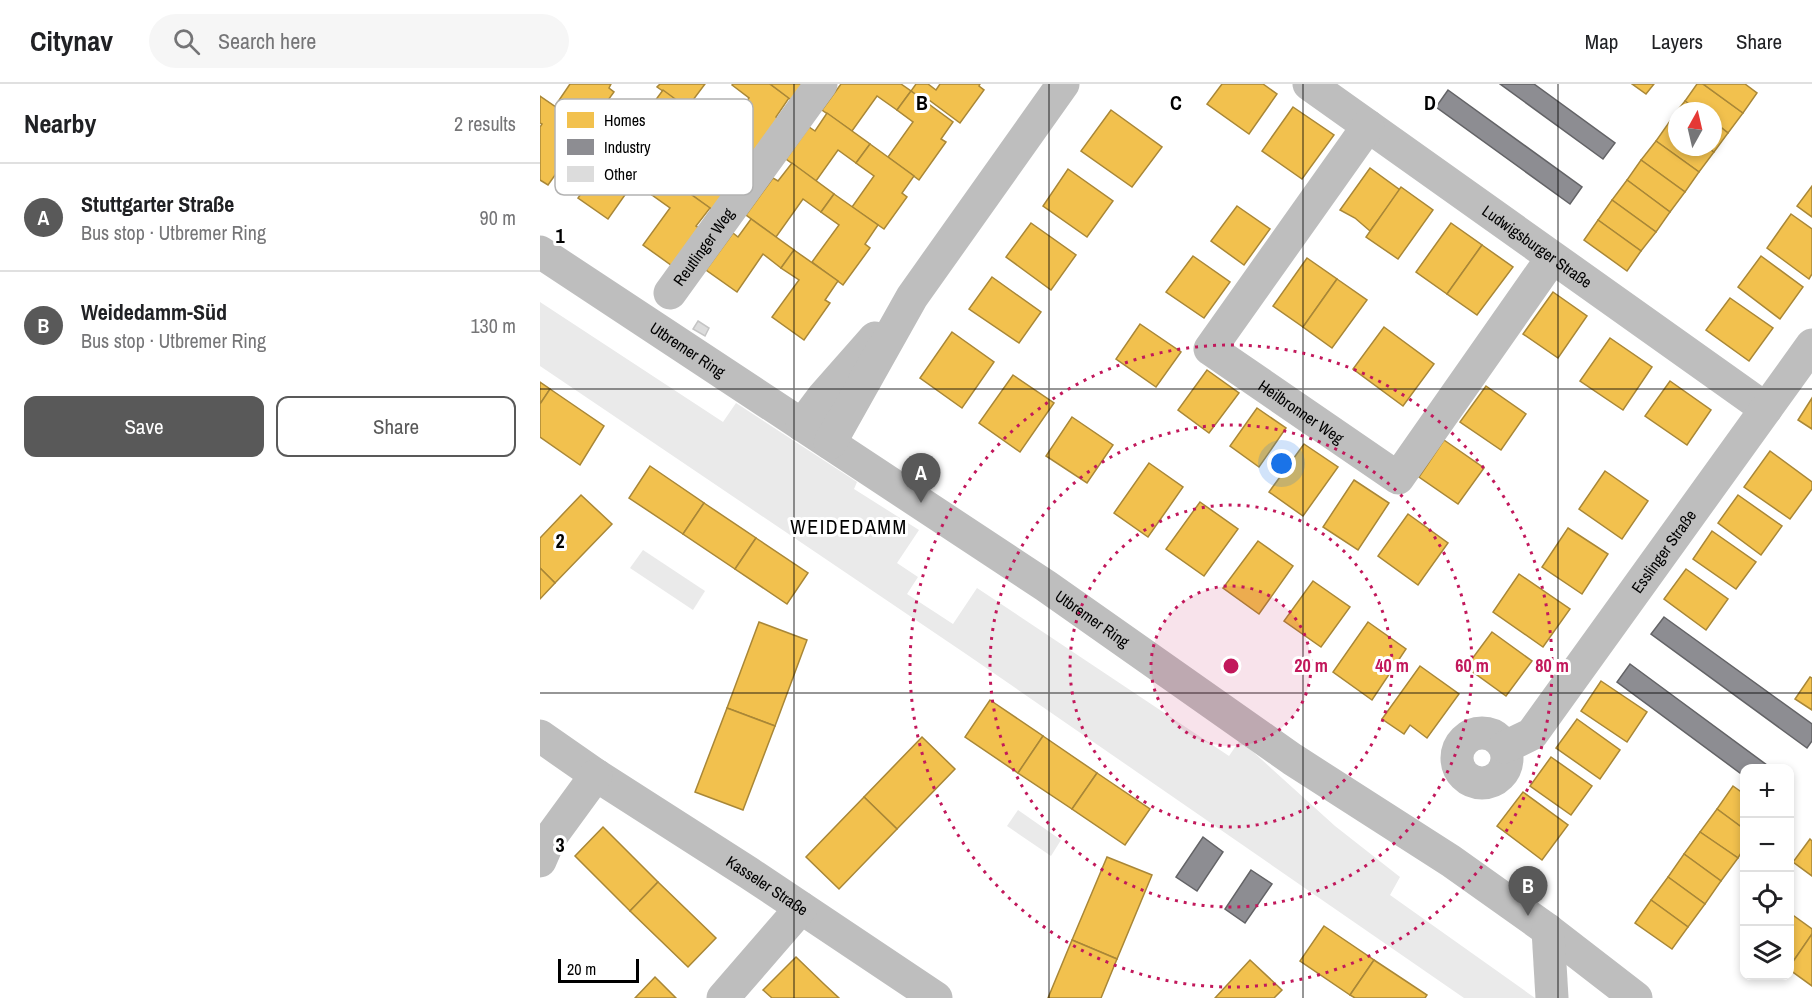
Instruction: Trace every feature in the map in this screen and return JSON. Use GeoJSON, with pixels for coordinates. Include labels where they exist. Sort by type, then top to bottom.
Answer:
{"type":"FeatureCollection","features":[{"type":"Feature","properties":{"kind":"street","name":"Reutlinger Weg"},"geometry":{"type":"LineString","coordinates":[[753,179],[822,84]]}},
{"type":"Feature","properties":{"kind":"street","name":"Ludwigsburger Straße"},"geometry":{"type":"LineString","coordinates":[[1309,84],[1766,409]]}},
{"type":"Feature","properties":{"kind":"street"},"geometry":{"type":"LineString","coordinates":[[830,443],[912,297],[1052,88]]}},
{"type":"Feature","properties":{"kind":"street","name":"Heilbronner Weg"},"geometry":{"type":"LineString","coordinates":[[1368,126],[1210,349],[1398,478],[1552,258]]}},
{"type":"Feature","properties":{"kind":"street","name":"Reutlinger Weg"},"geometry":{"type":"LineString","coordinates":[[670,293],[741,195]]}},
{"type":"Feature","properties":{"kind":"street","name":"Utbremer Ring"},"geometry":{"type":"LineString","coordinates":[[540,252],[1046,586],[1292,759],[1451,861],[1548,930],[1626,994]]}},
{"type":"Feature","properties":{"kind":"street"},"geometry":{"type":"LineString","coordinates":[[802,424],[823,397],[912,297]]}},
{"type":"Feature","properties":{"kind":"street","name":"Esslinger Straße"},"geometry":{"type":"LineString","coordinates":[[1505,747],[1532,734],[1812,345]]}},
{"type":"Feature","properties":{"kind":"street","name":"Kasseler Straße"},"geometry":{"type":"LineString","coordinates":[[540,736],[936,998]]}},
{"type":"Feature","properties":{"kind":"street"},"geometry":{"type":"LineString","coordinates":[[540,861],[550,838],[596,775]]}},
{"type":"Feature","properties":{"kind":"street"},"geometry":{"type":"LineString","coordinates":[[723,998],[801,908]]}},
{"type":"Feature","properties":{"kind":"street"},"geometry":{"type":"LineString","coordinates":[[1548,930],[1552,998]]}},
{"type":"Feature","properties":{"kind":"shaded area"},"geometry":{"type":"Polygon","coordinates":[[[540,302],[723,422],[736,403],[857,482],[854,489],[919,530],[897,563],[918,577],[907,594],[953,624],[977,588],[1229,756],[1240,740],[1335,826],[1400,877],[1390,895],[1535,998],[1464,998],[969,656],[540,366],[540,302]]]}},
{"type":"Feature","properties":{"kind":"shaded area"},"geometry":{"type":"Polygon","coordinates":[[[643,550],[705,591],[693,610],[630,568],[643,550]]]}},
{"type":"Feature","properties":{"kind":"shaded area"},"geometry":{"type":"Polygon","coordinates":[[[1018,810],[1061,840],[1051,856],[1007,826],[1018,810]]]}},
{"type":"Feature","properties":{"kind":"building: Homes"},"geometry":{"type":"Polygon","coordinates":[[[570,84],[611,84],[609,88],[614,92],[609,99],[560,99],[570,84]]]}},
{"type":"Feature","properties":{"kind":"building: Homes"},"geometry":{"type":"Polygon","coordinates":[[[660,84],[705,84],[694,99],[674,99],[657,87],[660,84]]]}},
{"type":"Feature","properties":{"kind":"building: Homes"},"geometry":{"type":"Polygon","coordinates":[[[770,84],[789,98],[776,117],[781,120],[755,157],[753,156],[753,99],[748,99],[732,85],[770,84]]]}},
{"type":"Feature","properties":{"kind":"building: Homes"},"geometry":{"type":"Polygon","coordinates":[[[770,84],[807,84],[794,102],[770,84]]]}},
{"type":"Feature","properties":{"kind":"building: Homes"},"geometry":{"type":"Polygon","coordinates":[[[841,84],[901,84],[911,91],[897,110],[877,96],[852,131],[822,110],[841,84]]]}},
{"type":"Feature","properties":{"kind":"building: Homes"},"geometry":{"type":"Polygon","coordinates":[[[916,84],[928,84],[936,90],[940,84],[980,84],[979,86],[984,90],[960,123],[929,100],[927,103],[911,91],[916,84]]]}},
{"type":"Feature","properties":{"kind":"building: Homes"},"geometry":{"type":"Polygon","coordinates":[[[1222,84],[1263,84],[1277,94],[1249,134],[1207,104],[1222,84]]]}},
{"type":"Feature","properties":{"kind":"building: Homes"},"geometry":{"type":"Polygon","coordinates":[[[1632,84],[1654,84],[1646,94],[1632,84]]]}},
{"type":"Feature","properties":{"kind":"building: Homes"},"geometry":{"type":"Polygon","coordinates":[[[1697,84],[1703,84],[1743,113],[1728,133],[1722,128],[1722,102],[1685,101],[1697,84]]]}},
{"type":"Feature","properties":{"kind":"building: Homes"},"geometry":{"type":"Polygon","coordinates":[[[1703,84],[1745,84],[1757,93],[1743,113],[1703,84]]]}},
{"type":"Feature","properties":{"kind":"building: Homes"},"geometry":{"type":"Polygon","coordinates":[[[663,90],[675,99],[656,99],[663,90]]]}},
{"type":"Feature","properties":{"kind":"building: Homes"},"geometry":{"type":"Polygon","coordinates":[[[911,91],[953,122],[941,139],[946,142],[919,180],[888,157],[913,122],[897,110],[911,91]]]}},
{"type":"Feature","properties":{"kind":"building: Homes"},"geometry":{"type":"Polygon","coordinates":[[[540,96],[555,106],[555,175],[548,185],[540,180],[540,127],[542,124],[540,123],[540,96]]]}},
{"type":"Feature","properties":{"kind":"building: Homes"},"geometry":{"type":"Polygon","coordinates":[[[1293,107],[1334,135],[1302,179],[1262,151],[1293,107]]]}},
{"type":"Feature","properties":{"kind":"building: Homes"},"geometry":{"type":"Polygon","coordinates":[[[1111,110],[1162,147],[1132,187],[1081,151],[1111,110]]]}},
{"type":"Feature","properties":{"kind":"building: Homes"},"geometry":{"type":"Polygon","coordinates":[[[827,113],[870,144],[856,163],[838,150],[816,181],[786,159],[809,127],[815,131],[827,113]]]}},
{"type":"Feature","properties":{"kind":"building: Homes"},"geometry":{"type":"Polygon","coordinates":[[[1668,124],[1668,150],[1656,141],[1668,124]]]}},
{"type":"Feature","properties":{"kind":"building: Homes"},"geometry":{"type":"Polygon","coordinates":[[[1722,128],[1728,133],[1722,141],[1722,128]]]}},
{"type":"Feature","properties":{"kind":"building: Homes"},"geometry":{"type":"Polygon","coordinates":[[[1656,141],[1668,150],[1668,156],[1677,156],[1699,172],[1685,192],[1641,160],[1656,141]]]}},
{"type":"Feature","properties":{"kind":"building: Homes"},"geometry":{"type":"Polygon","coordinates":[[[870,144],[914,176],[902,193],[907,197],[884,229],[852,207],[874,176],[856,163],[870,144]]]}},
{"type":"Feature","properties":{"kind":"building: Homes"},"geometry":{"type":"Polygon","coordinates":[[[1677,156],[1711,156],[1699,172],[1677,156]]]}},
{"type":"Feature","properties":{"kind":"building: Homes"},"geometry":{"type":"Polygon","coordinates":[[[1641,160],[1685,192],[1670,212],[1627,180],[1641,160]]]}},
{"type":"Feature","properties":{"kind":"building: Homes"},"geometry":{"type":"Polygon","coordinates":[[[792,163],[834,194],[821,212],[803,199],[776,237],[746,215],[773,178],[778,181],[792,163]]]}},
{"type":"Feature","properties":{"kind":"building: Homes"},"geometry":{"type":"Polygon","coordinates":[[[1370,168],[1400,190],[1370,231],[1355,218],[1340,210],[1370,168]]]}},
{"type":"Feature","properties":{"kind":"building: Homes"},"geometry":{"type":"Polygon","coordinates":[[[1068,169],[1113,201],[1087,237],[1043,206],[1068,169]]]}},
{"type":"Feature","properties":{"kind":"building: Homes"},"geometry":{"type":"Polygon","coordinates":[[[1627,180],[1670,212],[1656,232],[1612,200],[1627,180]]]}},
{"type":"Feature","properties":{"kind":"building: Homes"},"geometry":{"type":"Polygon","coordinates":[[[1812,186],[1812,217],[1797,206],[1812,186]]]}},
{"type":"Feature","properties":{"kind":"building: Homes"},"geometry":{"type":"Polygon","coordinates":[[[1401,187],[1433,210],[1398,259],[1366,237],[1401,187]]]}},
{"type":"Feature","properties":{"kind":"building: Homes"},"geometry":{"type":"Polygon","coordinates":[[[834,194],[878,225],[865,244],[870,248],[843,285],[812,262],[839,225],[821,212],[834,194]]]}},
{"type":"Feature","properties":{"kind":"building: Homes"},"geometry":{"type":"Polygon","coordinates":[[[580,195],[625,195],[608,219],[578,198],[580,195]]]}},
{"type":"Feature","properties":{"kind":"building: Homes"},"geometry":{"type":"Polygon","coordinates":[[[652,195],[692,195],[710,208],[696,226],[702,230],[675,268],[643,245],[670,208],[652,195]]]}},
{"type":"Feature","properties":{"kind":"building: Homes"},"geometry":{"type":"Polygon","coordinates":[[[692,195],[727,195],[715,212],[692,195]]]}},
{"type":"Feature","properties":{"kind":"building: Homes"},"geometry":{"type":"Polygon","coordinates":[[[1612,200],[1656,232],[1641,251],[1598,220],[1612,200]]]}},
{"type":"Feature","properties":{"kind":"building: Homes"},"geometry":{"type":"Polygon","coordinates":[[[1237,206],[1270,229],[1244,265],[1211,241],[1237,206]]]}},
{"type":"Feature","properties":{"kind":"building: Homes"},"geometry":{"type":"Polygon","coordinates":[[[1791,214],[1812,229],[1812,274],[1809,279],[1767,248],[1791,214]]]}},
{"type":"Feature","properties":{"kind":"building: Homes"},"geometry":{"type":"Polygon","coordinates":[[[751,219],[794,250],[781,268],[763,254],[737,292],[706,270],[733,233],[738,237],[751,219]]]}},
{"type":"Feature","properties":{"kind":"building: Homes"},"geometry":{"type":"Polygon","coordinates":[[[1598,220],[1641,251],[1627,271],[1584,240],[1598,220]]]}},
{"type":"Feature","properties":{"kind":"building: Homes"},"geometry":{"type":"Polygon","coordinates":[[[1031,223],[1076,255],[1051,290],[1006,257],[1031,223]]]}},
{"type":"Feature","properties":{"kind":"building: Homes"},"geometry":{"type":"Polygon","coordinates":[[[1451,223],[1482,245],[1447,294],[1416,272],[1451,223]]]}},
{"type":"Feature","properties":{"kind":"building: Homes"},"geometry":{"type":"Polygon","coordinates":[[[1482,245],[1513,267],[1477,315],[1447,294],[1482,245]]]}},
{"type":"Feature","properties":{"kind":"building: Homes"},"geometry":{"type":"Polygon","coordinates":[[[794,250],[838,281],[825,300],[830,303],[804,340],[772,317],[799,280],[781,268],[794,250]]]}},
{"type":"Feature","properties":{"kind":"building: Homes"},"geometry":{"type":"Polygon","coordinates":[[[1193,256],[1230,282],[1204,318],[1166,292],[1193,256]]]}},
{"type":"Feature","properties":{"kind":"building: Homes"},"geometry":{"type":"Polygon","coordinates":[[[1761,256],[1803,287],[1780,319],[1738,287],[1761,256]]]}},
{"type":"Feature","properties":{"kind":"building: Homes"},"geometry":{"type":"Polygon","coordinates":[[[1307,258],[1337,279],[1303,327],[1273,306],[1307,258]]]}},
{"type":"Feature","properties":{"kind":"building: Homes"},"geometry":{"type":"Polygon","coordinates":[[[992,277],[1041,312],[1019,343],[969,309],[992,277]]]}},
{"type":"Feature","properties":{"kind":"building: Homes"},"geometry":{"type":"Polygon","coordinates":[[[1337,279],[1367,300],[1332,348],[1303,327],[1337,279]]]}},
{"type":"Feature","properties":{"kind":"building: Homes"},"geometry":{"type":"Polygon","coordinates":[[[1553,292],[1587,316],[1558,358],[1523,334],[1553,292]]]}},
{"type":"Feature","properties":{"kind":"building: Homes"},"geometry":{"type":"Polygon","coordinates":[[[1730,298],[1773,328],[1749,361],[1706,330],[1730,298]]]}},
{"type":"Feature","properties":{"kind":"building: Homes"},"geometry":{"type":"Polygon","coordinates":[[[1140,324],[1181,352],[1156,387],[1116,359],[1140,324]]]}},
{"type":"Feature","properties":{"kind":"building: Homes"},"geometry":{"type":"Polygon","coordinates":[[[1384,327],[1434,364],[1403,406],[1353,369],[1384,327]]]}},
{"type":"Feature","properties":{"kind":"building: Homes"},"geometry":{"type":"Polygon","coordinates":[[[952,332],[994,362],[962,408],[920,378],[952,332]]]}},
{"type":"Feature","properties":{"kind":"building: Homes"},"geometry":{"type":"Polygon","coordinates":[[[1610,338],[1652,367],[1623,410],[1580,381],[1610,338]]]}},
{"type":"Feature","properties":{"kind":"building: Homes"},"geometry":{"type":"Polygon","coordinates":[[[1207,370],[1239,393],[1209,433],[1178,410],[1207,370]]]}},
{"type":"Feature","properties":{"kind":"building: Homes"},"geometry":{"type":"Polygon","coordinates":[[[1013,375],[1054,403],[1020,452],[979,423],[1013,375]]]}},
{"type":"Feature","properties":{"kind":"building: Homes"},"geometry":{"type":"Polygon","coordinates":[[[1670,381],[1711,410],[1687,445],[1645,416],[1670,381]]]}},
{"type":"Feature","properties":{"kind":"building: Homes"},"geometry":{"type":"Polygon","coordinates":[[[540,382],[550,389],[540,404],[540,382]]]}},
{"type":"Feature","properties":{"kind":"building: Homes"},"geometry":{"type":"Polygon","coordinates":[[[1486,386],[1526,414],[1501,450],[1460,422],[1486,386]]]}},
{"type":"Feature","properties":{"kind":"building: Homes"},"geometry":{"type":"Polygon","coordinates":[[[550,389],[604,426],[580,465],[540,437],[540,404],[550,389]]]}},
{"type":"Feature","properties":{"kind":"building: Homes"},"geometry":{"type":"Polygon","coordinates":[[[1812,398],[1812,429],[1798,420],[1812,398]]]}},
{"type":"Feature","properties":{"kind":"building: Homes"},"geometry":{"type":"Polygon","coordinates":[[[1257,408],[1286,428],[1259,467],[1230,446],[1257,408]]]}},
{"type":"Feature","properties":{"kind":"building: Homes"},"geometry":{"type":"Polygon","coordinates":[[[1072,417],[1113,445],[1087,483],[1046,456],[1072,417]]]}},
{"type":"Feature","properties":{"kind":"building: Homes"},"geometry":{"type":"Polygon","coordinates":[[[1444,440],[1484,468],[1458,504],[1419,477],[1444,440]]]}},
{"type":"Feature","properties":{"kind":"building: Homes"},"geometry":{"type":"Polygon","coordinates":[[[1304,444],[1338,467],[1303,516],[1269,492],[1304,444]]]}},
{"type":"Feature","properties":{"kind":"building: Homes"},"geometry":{"type":"Polygon","coordinates":[[[1770,451],[1812,482],[1812,489],[1790,519],[1744,487],[1770,451]]]}},
{"type":"Feature","properties":{"kind":"building: Homes"},"geometry":{"type":"Polygon","coordinates":[[[1149,463],[1183,487],[1148,537],[1114,513],[1149,463]]]}},
{"type":"Feature","properties":{"kind":"building: Homes"},"geometry":{"type":"Polygon","coordinates":[[[650,466],[704,503],[683,534],[629,498],[650,466]]]}},
{"type":"Feature","properties":{"kind":"building: Homes"},"geometry":{"type":"Polygon","coordinates":[[[1605,471],[1648,501],[1622,539],[1579,509],[1605,471]]]}},
{"type":"Feature","properties":{"kind":"building: Homes"},"geometry":{"type":"Polygon","coordinates":[[[1354,480],[1389,503],[1358,550],[1323,527],[1354,480]]]}},
{"type":"Feature","properties":{"kind":"building: Homes"},"geometry":{"type":"Polygon","coordinates":[[[581,495],[612,524],[555,583],[540,568],[540,538],[581,495]]]}},
{"type":"Feature","properties":{"kind":"building: Homes"},"geometry":{"type":"Polygon","coordinates":[[[1738,495],[1782,526],[1761,555],[1718,523],[1738,495]]]}},
{"type":"Feature","properties":{"kind":"building: Homes"},"geometry":{"type":"Polygon","coordinates":[[[1200,502],[1238,529],[1204,576],[1166,549],[1200,502]]]}},
{"type":"Feature","properties":{"kind":"building: Homes"},"geometry":{"type":"Polygon","coordinates":[[[704,503],[756,538],[735,569],[683,534],[704,503]]]}},
{"type":"Feature","properties":{"kind":"building: Homes"},"geometry":{"type":"Polygon","coordinates":[[[1408,514],[1448,543],[1418,585],[1378,556],[1408,514]]]}},
{"type":"Feature","properties":{"kind":"building: Homes"},"geometry":{"type":"Polygon","coordinates":[[[1568,528],[1608,554],[1582,594],[1542,567],[1568,528]]]}},
{"type":"Feature","properties":{"kind":"building: Homes"},"geometry":{"type":"Polygon","coordinates":[[[1712,531],[1756,562],[1736,589],[1693,559],[1712,531]]]}},
{"type":"Feature","properties":{"kind":"building: Homes"},"geometry":{"type":"Polygon","coordinates":[[[756,538],[808,573],[787,604],[735,569],[756,538]]]}},
{"type":"Feature","properties":{"kind":"building: Homes"},"geometry":{"type":"Polygon","coordinates":[[[1258,541],[1293,566],[1259,614],[1223,588],[1258,541]]]}},
{"type":"Feature","properties":{"kind":"building: Homes"},"geometry":{"type":"Polygon","coordinates":[[[540,568],[555,583],[540,599],[540,568]]]}},
{"type":"Feature","properties":{"kind":"building: Homes"},"geometry":{"type":"Polygon","coordinates":[[[1686,569],[1728,599],[1706,630],[1664,599],[1686,569]]]}},
{"type":"Feature","properties":{"kind":"building: Homes"},"geometry":{"type":"Polygon","coordinates":[[[1519,574],[1570,609],[1543,647],[1493,612],[1519,574]]]}},
{"type":"Feature","properties":{"kind":"building: Homes"},"geometry":{"type":"Polygon","coordinates":[[[1313,581],[1350,607],[1321,647],[1284,621],[1313,581]]]}},
{"type":"Feature","properties":{"kind":"building: Homes"},"geometry":{"type":"Polygon","coordinates":[[[759,622],[807,640],[775,726],[727,708],[759,622]]]}},
{"type":"Feature","properties":{"kind":"building: Homes"},"geometry":{"type":"Polygon","coordinates":[[[1368,622],[1406,649],[1372,700],[1333,672],[1368,622]]]}},
{"type":"Feature","properties":{"kind":"building: Homes"},"geometry":{"type":"Polygon","coordinates":[[[1492,632],[1532,661],[1506,696],[1466,667],[1492,632]]]}},
{"type":"Feature","properties":{"kind":"building: Homes"},"geometry":{"type":"Polygon","coordinates":[[[1420,666],[1459,694],[1427,738],[1410,725],[1404,734],[1382,719],[1420,666]]]}},
{"type":"Feature","properties":{"kind":"building: Homes"},"geometry":{"type":"Polygon","coordinates":[[[1810,677],[1812,678],[1812,710],[1795,699],[1810,677]]]}},
{"type":"Feature","properties":{"kind":"building: Homes"},"geometry":{"type":"Polygon","coordinates":[[[1601,681],[1647,712],[1627,742],[1581,711],[1601,681]]]}},
{"type":"Feature","properties":{"kind":"building: Homes"},"geometry":{"type":"Polygon","coordinates":[[[990,700],[1043,736],[1018,773],[965,737],[990,700]]]}},
{"type":"Feature","properties":{"kind":"building: Homes"},"geometry":{"type":"Polygon","coordinates":[[[727,708],[775,726],[743,810],[695,792],[727,708]]]}},
{"type":"Feature","properties":{"kind":"building: Homes"},"geometry":{"type":"Polygon","coordinates":[[[1577,719],[1620,750],[1600,779],[1556,748],[1577,719]]]}},
{"type":"Feature","properties":{"kind":"building: Homes"},"geometry":{"type":"Polygon","coordinates":[[[1043,736],[1097,773],[1072,809],[1018,773],[1043,736]]]}},
{"type":"Feature","properties":{"kind":"building: Homes"},"geometry":{"type":"Polygon","coordinates":[[[922,737],[955,769],[897,829],[864,797],[922,737]]]}},
{"type":"Feature","properties":{"kind":"building: Homes"},"geometry":{"type":"Polygon","coordinates":[[[1551,757],[1592,786],[1571,815],[1530,786],[1551,757]]]}},
{"type":"Feature","properties":{"kind":"building: Homes"},"geometry":{"type":"Polygon","coordinates":[[[1097,773],[1150,809],[1125,845],[1072,809],[1097,773]]]}},
{"type":"Feature","properties":{"kind":"building: Homes"},"geometry":{"type":"Polygon","coordinates":[[[1733,786],[1740,791],[1740,826],[1717,809],[1733,786]]]}},
{"type":"Feature","properties":{"kind":"building: Homes"},"geometry":{"type":"Polygon","coordinates":[[[1523,792],[1568,825],[1542,860],[1497,826],[1523,792]]]}},
{"type":"Feature","properties":{"kind":"building: Homes"},"geometry":{"type":"Polygon","coordinates":[[[864,797],[897,829],[839,889],[806,857],[864,797]]]}},
{"type":"Feature","properties":{"kind":"building: Homes"},"geometry":{"type":"Polygon","coordinates":[[[1717,809],[1740,826],[1738,858],[1700,832],[1717,809]]]}},
{"type":"Feature","properties":{"kind":"building: Homes"},"geometry":{"type":"Polygon","coordinates":[[[603,827],[658,882],[630,911],[575,856],[603,827]]]}},
{"type":"Feature","properties":{"kind":"building: Homes"},"geometry":{"type":"Polygon","coordinates":[[[1700,832],[1738,858],[1721,881],[1684,854],[1700,832]]]}},
{"type":"Feature","properties":{"kind":"building: Homes"},"geometry":{"type":"Polygon","coordinates":[[[1810,839],[1812,841],[1812,876],[1794,861],[1810,839]]]}},
{"type":"Feature","properties":{"kind":"building: Homes"},"geometry":{"type":"Polygon","coordinates":[[[1684,854],[1721,881],[1705,904],[1668,877],[1684,854]]]}},
{"type":"Feature","properties":{"kind":"building: Homes"},"geometry":{"type":"Polygon","coordinates":[[[1107,857],[1152,875],[1117,959],[1072,940],[1107,857]]]}},
{"type":"Feature","properties":{"kind":"building: Homes"},"geometry":{"type":"Polygon","coordinates":[[[1668,877],[1705,904],[1688,927],[1651,900],[1668,877]]]}},
{"type":"Feature","properties":{"kind":"building: Homes"},"geometry":{"type":"Polygon","coordinates":[[[658,882],[716,938],[688,967],[630,911],[658,882]]]}},
{"type":"Feature","properties":{"kind":"building: Homes"},"geometry":{"type":"Polygon","coordinates":[[[1651,900],[1688,927],[1672,949],[1635,923],[1651,900]]]}},
{"type":"Feature","properties":{"kind":"building: Homes"},"geometry":{"type":"Polygon","coordinates":[[[1794,916],[1812,929],[1812,934],[1794,960],[1794,916]]]}},
{"type":"Feature","properties":{"kind":"building: Homes"},"geometry":{"type":"Polygon","coordinates":[[[1324,926],[1374,960],[1350,995],[1300,961],[1324,926]]]}},
{"type":"Feature","properties":{"kind":"building: Homes"},"geometry":{"type":"Polygon","coordinates":[[[1812,934],[1812,986],[1794,973],[1794,960],[1812,934]]]}},
{"type":"Feature","properties":{"kind":"building: Homes"},"geometry":{"type":"Polygon","coordinates":[[[1072,940],[1117,959],[1101,998],[1048,998],[1072,940]]]}},
{"type":"Feature","properties":{"kind":"building: Homes"},"geometry":{"type":"Polygon","coordinates":[[[796,957],[839,998],[772,998],[763,990],[796,957]]]}},
{"type":"Feature","properties":{"kind":"building: Homes"},"geometry":{"type":"Polygon","coordinates":[[[1250,960],[1282,990],[1274,998],[1215,998],[1250,960]]]}},
{"type":"Feature","properties":{"kind":"building: Homes"},"geometry":{"type":"Polygon","coordinates":[[[1374,960],[1427,995],[1425,998],[1355,998],[1350,995],[1374,960]]]}},
{"type":"Feature","properties":{"kind":"building: Homes"},"geometry":{"type":"Polygon","coordinates":[[[655,977],[676,998],[635,998],[655,977]]]}},
{"type":"Feature","properties":{"kind":"building: Industry"},"geometry":{"type":"Polygon","coordinates":[[[1500,84],[1534,84],[1615,143],[1603,159],[1500,84]]]}},
{"type":"Feature","properties":{"kind":"building: Industry"},"geometry":{"type":"Polygon","coordinates":[[[1448,90],[1582,187],[1570,204],[1436,107],[1448,90]]]}},
{"type":"Feature","properties":{"kind":"building: Industry"},"geometry":{"type":"Polygon","coordinates":[[[1664,617],[1812,724],[1812,741],[1807,748],[1651,634],[1664,617]]]}},
{"type":"Feature","properties":{"kind":"building: Industry"},"geometry":{"type":"Polygon","coordinates":[[[1630,664],[1766,764],[1740,764],[1740,773],[1617,682],[1630,664]]]}},
{"type":"Feature","properties":{"kind":"building: Industry"},"geometry":{"type":"Polygon","coordinates":[[[1203,837],[1223,852],[1197,891],[1176,877],[1203,837]]]}},
{"type":"Feature","properties":{"kind":"building: Industry"},"geometry":{"type":"Polygon","coordinates":[[[1251,870],[1272,884],[1245,923],[1225,909],[1251,870]]]}},
{"type":"Feature","properties":{"kind":"building: Other"},"geometry":{"type":"Polygon","coordinates":[[[698,321],[709,328],[705,336],[693,329],[698,321]]]}},
{"type":"Feature","properties":{"kind":"place","name":"Stuttgarter Straße"},"geometry":{"type":"Point","coordinates":[921,503]}},
{"type":"Feature","properties":{"kind":"place","name":"Weidedamm-Süd"},"geometry":{"type":"Point","coordinates":[1528,916]}},
{"type":"Feature","properties":{"kind":"district","name":"WEIDEDAMM"},"geometry":{"type":"Point","coordinates":[849,527]}}]}
